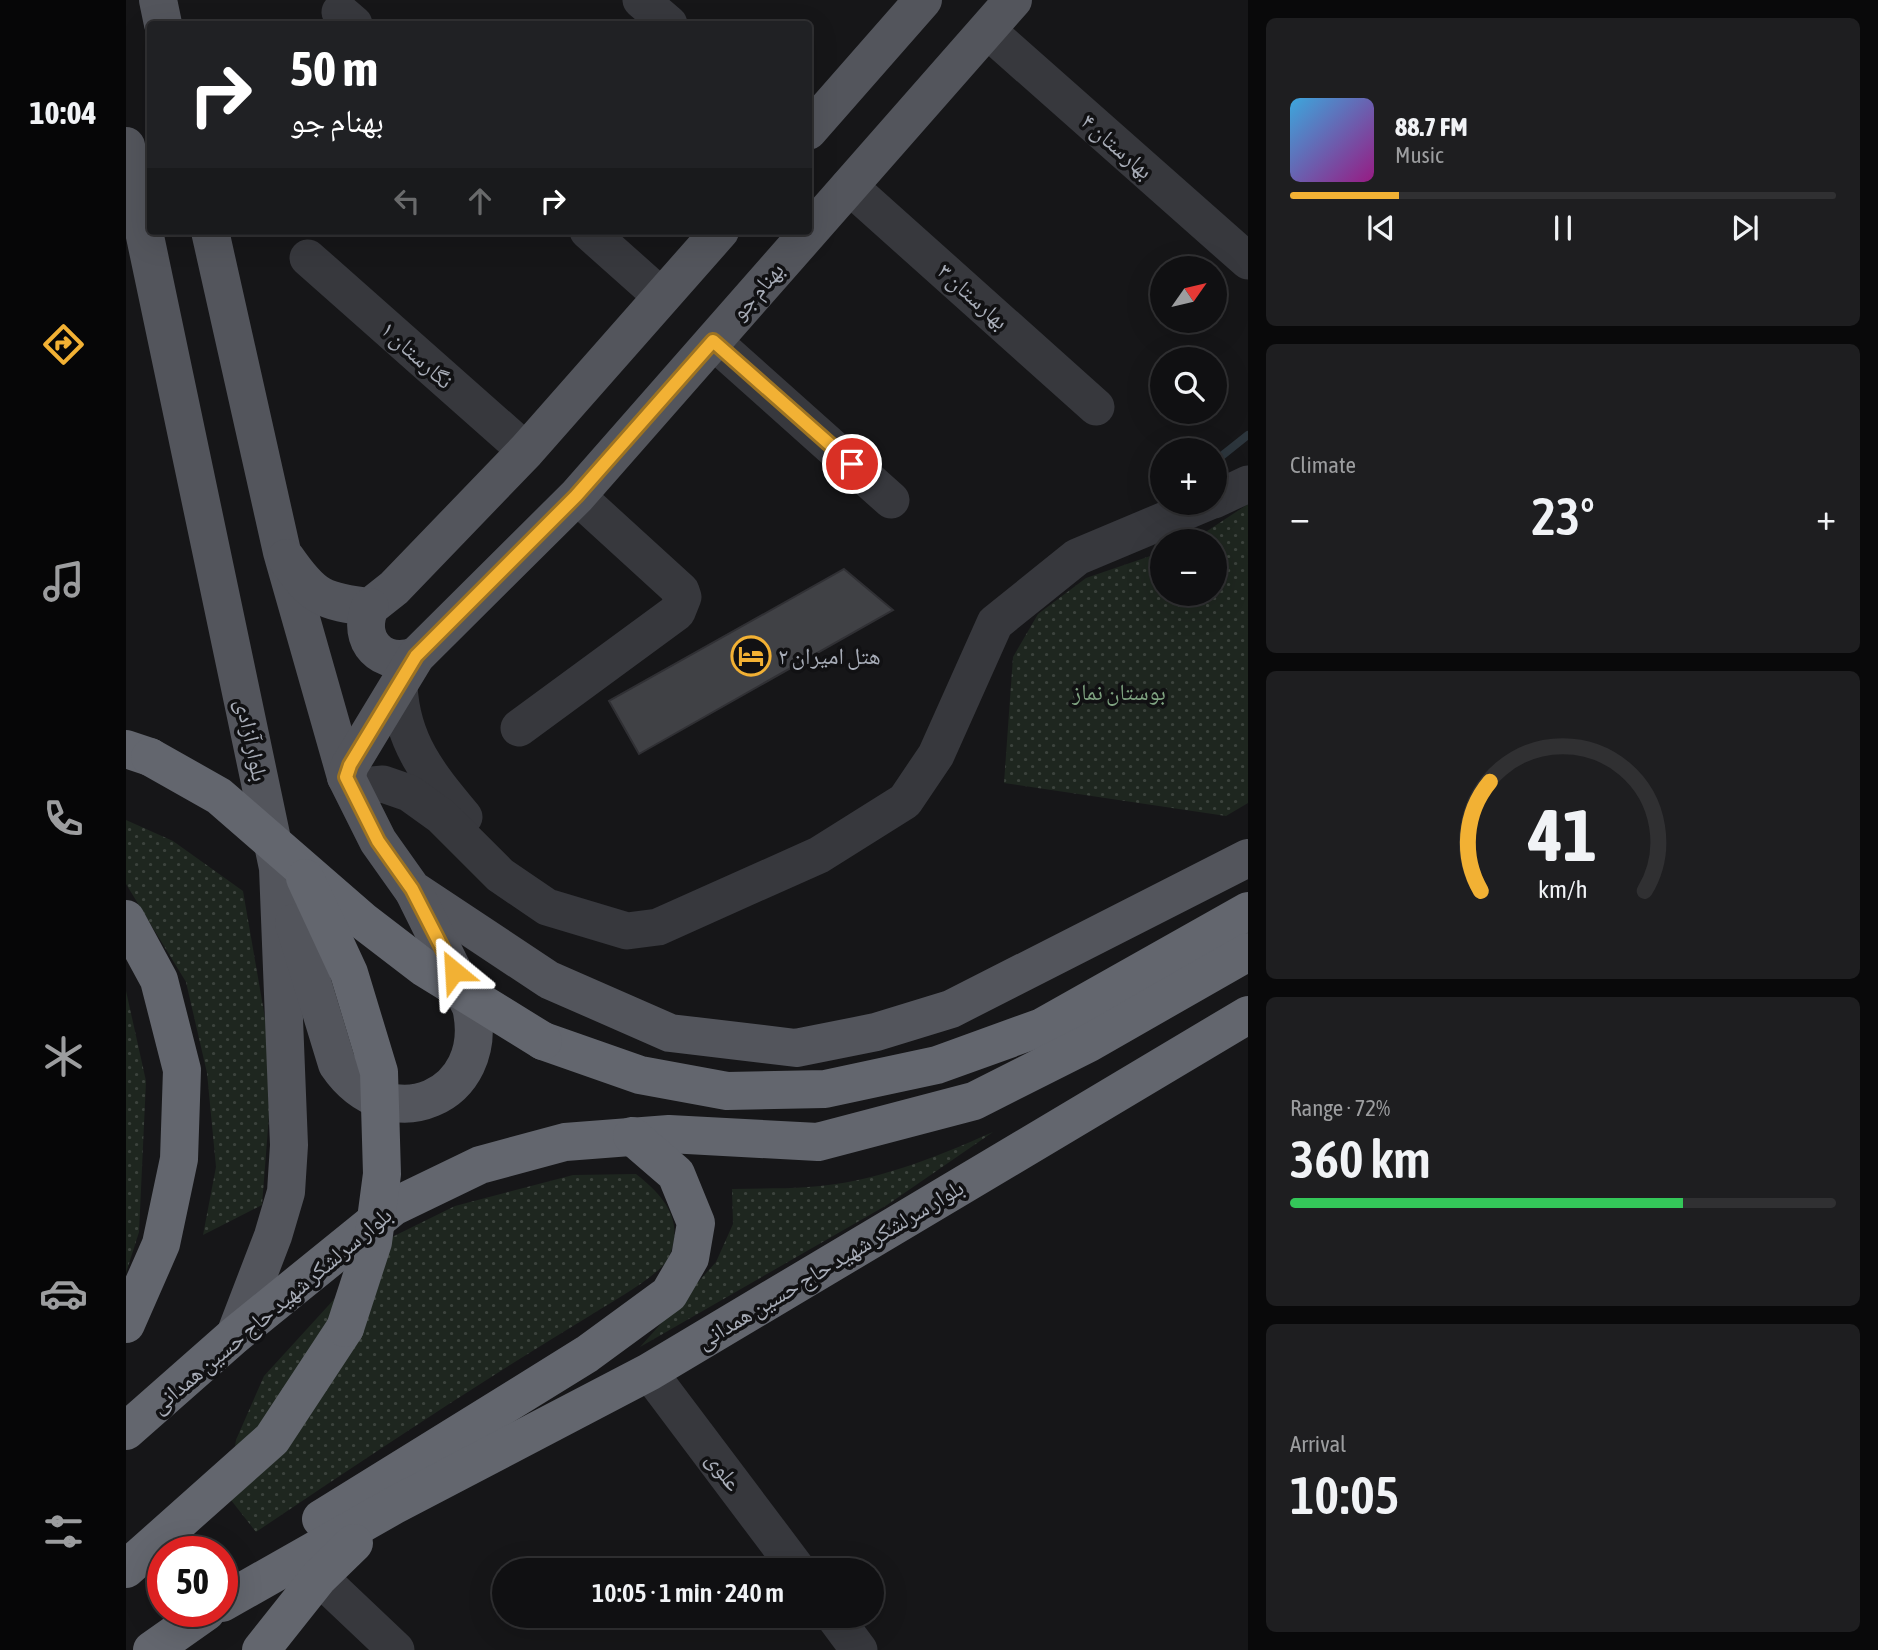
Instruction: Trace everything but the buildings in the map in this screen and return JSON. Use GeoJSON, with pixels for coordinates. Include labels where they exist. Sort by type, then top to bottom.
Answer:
{"type":"FeatureCollection","features":[{"type":"Feature","properties":{"kind":"highway"},"geometry":{"type":"LineString","coordinates":[[138,753],[219,796],[288,866],[423,967],[543,1041],[640,1075],[727,1091],[825,1089],[937,1065],[1042,1027],[1248,911]]}},
{"type":"Feature","properties":{"kind":"highway"},"geometry":{"type":"LineString","coordinates":[[126,1569],[272,1439],[345,1328],[373,1242],[382,1174],[379,1072],[349,974],[288,866]]}},
{"type":"Feature","properties":{"kind":"highway"},"geometry":{"type":"LineString","coordinates":[[126,919],[159,980],[181,1070],[179,1159],[161,1244],[126,1324]]}},
{"type":"Feature","properties":{"kind":"highway","name":"بلوار سرلشکر شهید حاج حسین همدانی"},"geometry":{"type":"LineString","coordinates":[[126,1431],[235,1335],[393,1206],[480,1166],[565,1142],[669,1133],[818,1142],[974,1101],[1089,1043],[1248,953]]}},
{"type":"Feature","properties":{"kind":"highway","name":"بلوار سرلشکر شهید حاج حسین همدانی"},"geometry":{"type":"LineString","coordinates":[[238,1592],[393,1506],[649,1371],[1248,1015]]}},
{"type":"Feature","properties":{"kind":"highway"},"geometry":{"type":"LineString","coordinates":[[238,1586],[330,1513],[587,1354],[669,1294],[690,1258],[696,1223],[676,1174],[632,1136]]}},
{"type":"Feature","properties":{"kind":"highway"},"geometry":{"type":"LineString","coordinates":[[261,1650],[319,1577],[393,1506]]}},
{"type":"Feature","properties":{"kind":"highway","name":"بلوار سرلشکر شهید حاج حسین همدانی"},"geometry":{"type":"LineString","coordinates":[[152,1650],[184,1627]]}},
{"type":"Feature","properties":{"kind":"main road"},"geometry":{"type":"LineString","coordinates":[[158,0],[162,21]]}},
{"type":"Feature","properties":{"kind":"main road"},"geometry":{"type":"LineString","coordinates":[[812,126],[923,0]]}},
{"type":"Feature","properties":{"kind":"main road","name":"بهنام جو"},"geometry":{"type":"LineString","coordinates":[[812,228],[1013,0]]}},
{"type":"Feature","properties":{"kind":"main road","name":"بلوار آزادی"},"geometry":{"type":"LineString","coordinates":[[126,146],[288,866],[289,1144],[286,1192],[235,1335]]}},
{"type":"Feature","properties":{"kind":"main road"},"geometry":{"type":"LineString","coordinates":[[210,235],[282,552],[348,782],[378,841],[412,889],[471,1007],[475,1039],[464,1070],[441,1093],[409,1105],[392,1104],[359,1090],[337,1064],[288,866]]}},
{"type":"Feature","properties":{"kind":"main road"},"geometry":{"type":"LineString","coordinates":[[407,671],[374,649],[365,629],[370,607],[394,588],[526,451],[716,235]]}},
{"type":"Feature","properties":{"kind":"main road","name":"بهنام جو"},"geometry":{"type":"LineString","coordinates":[[348,782],[350,765],[407,671],[576,496],[806,235]]}},
{"type":"Feature","properties":{"kind":"main road"},"geometry":{"type":"LineString","coordinates":[[282,552],[307,588],[335,603],[370,607]]}},
{"type":"Feature","properties":{"kind":"main road"},"geometry":{"type":"LineString","coordinates":[[412,889],[549,980],[670,1033],[796,1048],[876,1032],[951,1009],[1248,858]]}},
{"type":"Feature","properties":{"kind":"street"},"geometry":{"type":"LineString","coordinates":[[641,0],[665,21]]}},
{"type":"Feature","properties":{"kind":"street","name":"بهارستان ۴"},"geometry":{"type":"LineString","coordinates":[[987,30],[1248,261]]}},
{"type":"Feature","properties":{"kind":"street","name":"بهارستان ۳"},"geometry":{"type":"LineString","coordinates":[[849,186],[1096,407]]}},
{"type":"Feature","properties":{"kind":"street"},"geometry":{"type":"LineString","coordinates":[[592,235],[662,297]]}},
{"type":"Feature","properties":{"kind":"street","name":"نگارستان ۱"},"geometry":{"type":"LineString","coordinates":[[308,258],[526,451]]}},
{"type":"Feature","properties":{"kind":"street"},"geometry":{"type":"LineString","coordinates":[[713,341],[891,500]]}},
{"type":"Feature","properties":{"kind":"street"},"geometry":{"type":"LineString","coordinates":[[1227,494],[1248,484]]}},
{"type":"Feature","properties":{"kind":"street"},"geometry":{"type":"LineString","coordinates":[[519,728],[677,612],[683,597],[576,496]]}},
{"type":"Feature","properties":{"kind":"street"},"geometry":{"type":"LineString","coordinates":[[348,782],[383,784],[410,793],[441,816],[482,859],[547,907],[613,928],[641,931],[658,927],[819,855],[905,801],[936,755],[995,623],[1077,557],[1177,515]]}},
{"type":"Feature","properties":{"kind":"street"},"geometry":{"type":"LineString","coordinates":[[407,671],[406,732],[439,787],[495,852],[565,902],[602,913],[650,918],[736,894]]}},
{"type":"Feature","properties":{"kind":"street","name":"علوی"},"geometry":{"type":"LineString","coordinates":[[649,1371],[789,1558]]}},
{"type":"Feature","properties":{"kind":"street"},"geometry":{"type":"LineString","coordinates":[[319,1577],[397,1650]]}},
{"type":"Feature","properties":{"kind":"street"},"geometry":{"type":"LineString","coordinates":[[843,1628],[859,1650]]}},
{"type":"Feature","properties":{"kind":"green space","name":"بوستان نماز"},"geometry":{"type":"Polygon","coordinates":[[[1248,504],[1248,803],[1226,816],[1004,783],[1013,657],[1038,614],[1086,578],[1150,556],[1150,606],[1227,606],[1227,529],[1210,529],[1248,504]]]}},
{"type":"Feature","properties":{"kind":"green space"},"geometry":{"type":"Polygon","coordinates":[[[126,820],[173,841],[243,891],[273,1064],[262,1205],[203,1235],[216,1167],[207,1073],[186,982],[126,884],[126,820]]]}},
{"type":"Feature","properties":{"kind":"green space"},"geometry":{"type":"Polygon","coordinates":[[[126,991],[146,1081],[139,1232],[126,1273],[126,991]]]}},
{"type":"Feature","properties":{"kind":"green space"},"geometry":{"type":"Polygon","coordinates":[[[993,1132],[887,1205],[640,1347],[716,1262],[733,1224],[732,1189],[832,1185],[880,1175],[926,1160],[993,1132]]]}},
{"type":"Feature","properties":{"kind":"green space"},"geometry":{"type":"Polygon","coordinates":[[[636,1174],[663,1201],[673,1221],[673,1245],[663,1266],[632,1289],[464,1394],[256,1532],[227,1495],[236,1440],[264,1376],[390,1238],[455,1206],[573,1175],[636,1174]]]}},
{"type":"Feature","properties":{"kind":"waterway"},"geometry":{"type":"LineString","coordinates":[[1227,452],[1248,435]]}},
{"type":"Feature","properties":{"kind":"place","name":"هتل امیران ۲"},"geometry":{"type":"Point","coordinates":[751,656]}},
{"type":"Feature","properties":{"kind":"route"},"geometry":{"type":"LineString","coordinates":[[454,971],[412,889],[378,841],[346,777],[350,765],[416,656],[576,496],[713,341],[852,464]]}}]}
